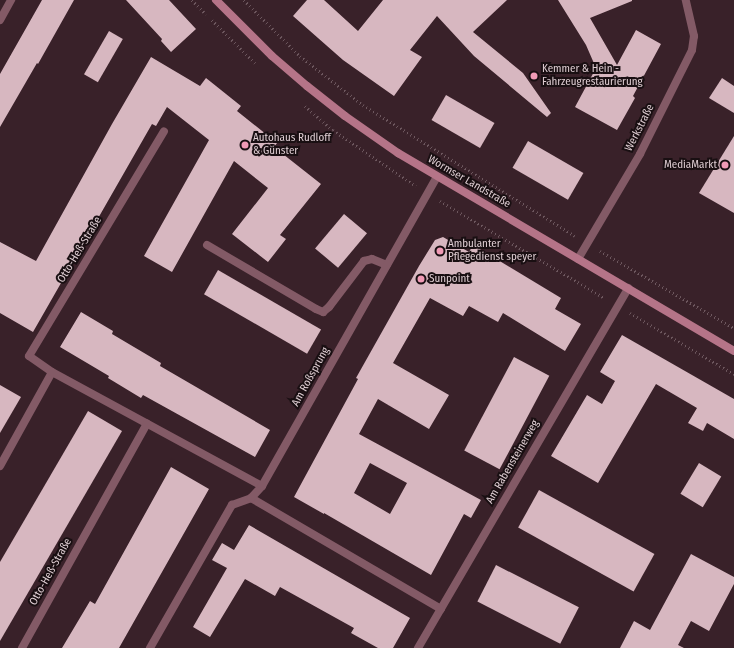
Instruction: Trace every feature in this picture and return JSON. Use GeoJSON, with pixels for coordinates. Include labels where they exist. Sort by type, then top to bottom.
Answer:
{"type":"FeatureCollection","features":[{"type":"Feature","properties":{"kind":"main road","name":"Wormser Landstraße"},"geometry":{"type":"LineString","coordinates":[[216,0],[272,56],[307,86],[346,116],[437,177],[734,351]]}},
{"type":"Feature","properties":{"kind":"street"},"geometry":{"type":"LineString","coordinates":[[0,20],[11,0]]}},
{"type":"Feature","properties":{"kind":"street","name":"Werkstraße"},"geometry":{"type":"LineString","coordinates":[[578,259],[640,154],[692,50],[694,36],[686,0]]}},
{"type":"Feature","properties":{"kind":"street","name":"Otto-Heß-Straße"},"geometry":{"type":"LineString","coordinates":[[164,131],[29,356],[52,372],[262,486]]}},
{"type":"Feature","properties":{"kind":"street","name":"Am Roßsprung"},"geometry":{"type":"LineString","coordinates":[[150,648],[232,505],[251,498],[262,486],[437,177]]}},
{"type":"Feature","properties":{"kind":"street"},"geometry":{"type":"LineString","coordinates":[[207,245],[323,312],[329,307],[364,261],[372,259],[387,266]]}},
{"type":"Feature","properties":{"kind":"street","name":"Am Rabensteinerweg"},"geometry":{"type":"LineString","coordinates":[[418,648],[628,288]]}},
{"type":"Feature","properties":{"kind":"street"},"geometry":{"type":"LineString","coordinates":[[0,466],[52,372]]}},
{"type":"Feature","properties":{"kind":"street","name":"Otto-Heß-Straße"},"geometry":{"type":"LineString","coordinates":[[22,648],[147,423]]}},
{"type":"Feature","properties":{"kind":"street"},"geometry":{"type":"LineString","coordinates":[[251,498],[441,609]]}},
{"type":"Feature","properties":{"kind":"path"},"geometry":{"type":"LineString","coordinates":[[244,0],[300,56],[363,105],[587,243],[734,328]]}},
{"type":"Feature","properties":{"kind":"building"},"geometry":{"type":"Polygon","coordinates":[[[42,0],[74,0],[0,127],[0,74],[42,0]]]}},
{"type":"Feature","properties":{"kind":"building"},"geometry":{"type":"Polygon","coordinates":[[[126,0],[169,0],[196,29],[171,52],[161,41],[162,39],[126,0]]]}},
{"type":"Feature","properties":{"kind":"building"},"geometry":{"type":"Polygon","coordinates":[[[307,0],[324,0],[358,31],[383,0],[507,0],[473,32],[523,73],[551,113],[547,117],[474,56],[437,16],[410,50],[422,57],[394,96],[343,60],[293,16],[307,0]]]}},
{"type":"Feature","properties":{"kind":"building"},"geometry":{"type":"Polygon","coordinates":[[[558,0],[632,0],[590,18],[617,65],[636,30],[661,44],[633,96],[635,98],[617,130],[575,107],[596,68],[586,45],[558,0]]]}},
{"type":"Feature","properties":{"kind":"building"},"geometry":{"type":"Polygon","coordinates":[[[109,31],[123,39],[98,82],[84,74],[109,31]]]}},
{"type":"Feature","properties":{"kind":"building"},"geometry":{"type":"Polygon","coordinates":[[[151,57],[200,86],[206,78],[241,106],[237,111],[277,143],[274,147],[321,184],[280,235],[286,239],[268,262],[232,234],[268,188],[234,161],[172,272],[144,256],[209,140],[167,107],[156,126],[152,124],[33,332],[0,313],[0,242],[36,261],[151,57]]]}},
{"type":"Feature","properties":{"kind":"building"},"geometry":{"type":"Polygon","coordinates":[[[722,78],[734,86],[734,113],[709,98],[722,78]]]}},
{"type":"Feature","properties":{"kind":"building"},"geometry":{"type":"Polygon","coordinates":[[[446,95],[494,123],[480,148],[432,120],[446,95]]]}},
{"type":"Feature","properties":{"kind":"building","name":"MediaMarkt"},"geometry":{"type":"Polygon","coordinates":[[[734,136],[734,213],[699,193],[734,136]]]}},
{"type":"Feature","properties":{"kind":"building"},"geometry":{"type":"Polygon","coordinates":[[[528,141],[583,173],[568,200],[512,168],[528,141]]]}},
{"type":"Feature","properties":{"kind":"building"},"geometry":{"type":"Polygon","coordinates":[[[344,214],[367,233],[338,268],[315,248],[344,214]]]}},
{"type":"Feature","properties":{"kind":"building"},"geometry":{"type":"Polygon","coordinates":[[[443,237],[469,252],[473,245],[561,298],[555,309],[581,324],[565,351],[503,313],[498,322],[469,306],[463,316],[430,298],[393,363],[449,395],[429,429],[378,399],[359,434],[481,500],[471,518],[464,514],[431,575],[294,497],[358,379],[356,378],[435,240],[443,237]],[[370,463],[354,493],[390,514],[407,483],[370,463]]]}},
{"type":"Feature","properties":{"kind":"building"},"geometry":{"type":"Polygon","coordinates":[[[218,270],[321,330],[307,354],[204,294],[218,270]]]}},
{"type":"Feature","properties":{"kind":"building"},"geometry":{"type":"Polygon","coordinates":[[[81,312],[113,331],[112,334],[161,363],[160,366],[270,430],[255,457],[143,395],[141,398],[108,378],[109,376],[60,347],[81,312]]]}},
{"type":"Feature","properties":{"kind":"building"},"geometry":{"type":"Polygon","coordinates":[[[622,335],[734,399],[734,439],[707,423],[703,431],[688,423],[697,408],[656,384],[598,483],[551,456],[587,395],[602,404],[615,381],[600,372],[622,335]]]}},
{"type":"Feature","properties":{"kind":"building"},"geometry":{"type":"Polygon","coordinates":[[[514,357],[549,376],[500,469],[464,451],[514,357]]]}},
{"type":"Feature","properties":{"kind":"building"},"geometry":{"type":"Polygon","coordinates":[[[0,385],[21,397],[0,433],[0,385]]]}},
{"type":"Feature","properties":{"kind":"building"},"geometry":{"type":"Polygon","coordinates":[[[88,411],[122,431],[0,641],[0,562],[88,411]]]}},
{"type":"Feature","properties":{"kind":"building"},"geometry":{"type":"Polygon","coordinates":[[[699,463],[721,476],[703,507],[680,494],[699,463]]]}},
{"type":"Feature","properties":{"kind":"building"},"geometry":{"type":"Polygon","coordinates":[[[171,467],[209,489],[119,648],[62,648],[90,601],[95,604],[171,467]]]}},
{"type":"Feature","properties":{"kind":"building"},"geometry":{"type":"Polygon","coordinates":[[[539,490],[654,554],[634,592],[518,528],[539,490]]]}},
{"type":"Feature","properties":{"kind":"building"},"geometry":{"type":"Polygon","coordinates":[[[249,525],[410,618],[393,648],[378,648],[351,633],[354,628],[280,587],[275,596],[245,579],[210,637],[193,627],[227,568],[212,560],[222,543],[234,550],[249,525]]]}},
{"type":"Feature","properties":{"kind":"building"},"geometry":{"type":"Polygon","coordinates":[[[691,554],[734,577],[734,584],[709,631],[691,621],[678,645],[684,648],[620,648],[634,621],[650,630],[691,554]]]}},
{"type":"Feature","properties":{"kind":"building"},"geometry":{"type":"Polygon","coordinates":[[[496,565],[579,607],[560,644],[477,602],[496,565]]]}},
{"type":"Feature","properties":{"kind":"place","name":"Kemmer & Hein - Fahrzeugrestaurierung"},"geometry":{"type":"Point","coordinates":[534,76]}},
{"type":"Feature","properties":{"kind":"place","name":"Autohaus Rudloff & Günster"},"geometry":{"type":"Point","coordinates":[245,145]}},
{"type":"Feature","properties":{"kind":"place","name":"MediaMarkt"},"geometry":{"type":"Point","coordinates":[725,165]}},
{"type":"Feature","properties":{"kind":"place","name":"Ambulanter Pflegedienst speyer"},"geometry":{"type":"Point","coordinates":[440,251]}},
{"type":"Feature","properties":{"kind":"place","name":"Sunpoint"},"geometry":{"type":"Point","coordinates":[421,279]}}]}
